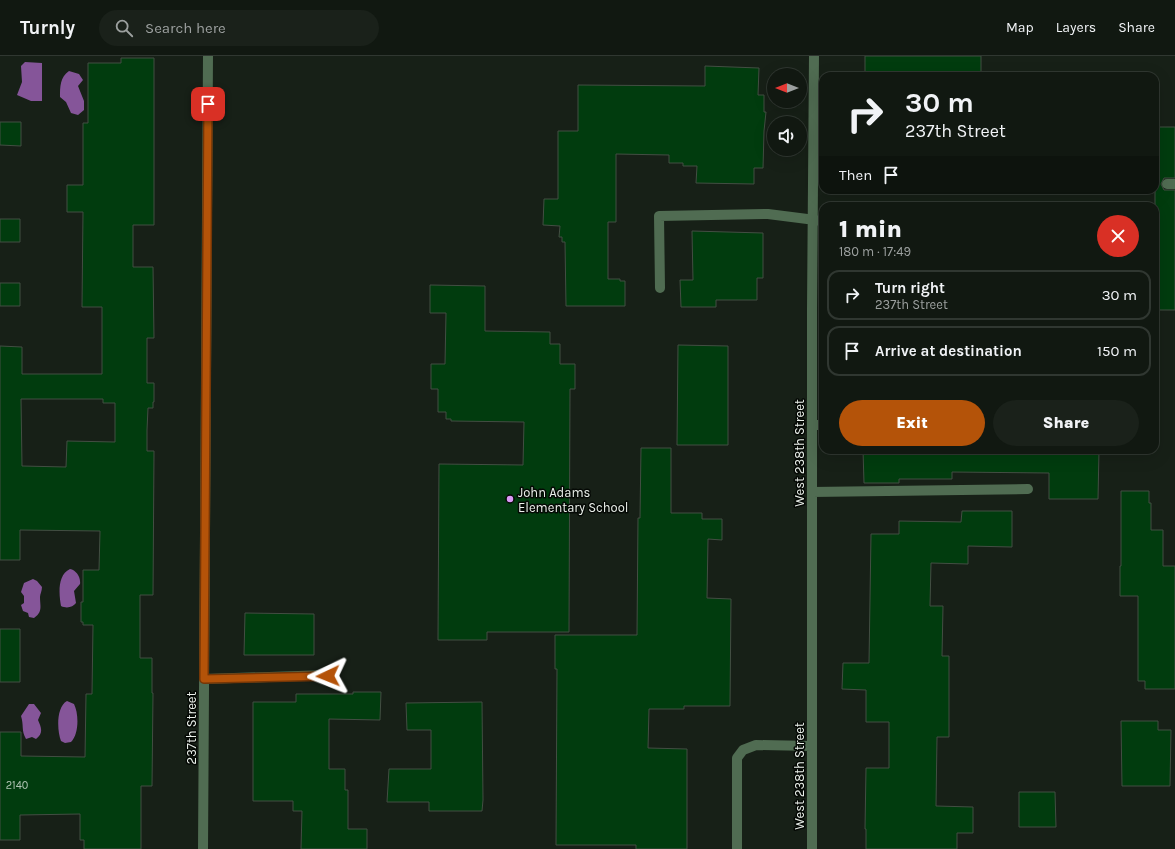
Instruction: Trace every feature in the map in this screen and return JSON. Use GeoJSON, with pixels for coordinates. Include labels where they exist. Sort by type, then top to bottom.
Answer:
{"type":"FeatureCollection","features":[{"type":"Feature","properties":{"kind":"street","name":"237th Street"},"geometry":{"type":"LineString","coordinates":[[203,849],[208,56]]}},
{"type":"Feature","properties":{"kind":"street","name":"West 238th Street"},"geometry":{"type":"LineString","coordinates":[[812,849],[812,425],[818,220],[814,56]]}},
{"type":"Feature","properties":{"kind":"street"},"geometry":{"type":"LineString","coordinates":[[660,288],[659,216],[768,214],[818,220]]}},
{"type":"Feature","properties":{"kind":"street"},"geometry":{"type":"LineString","coordinates":[[812,425],[819,425]]}},
{"type":"Feature","properties":{"kind":"street"},"geometry":{"type":"LineString","coordinates":[[812,492],[1028,489]]}},
{"type":"Feature","properties":{"kind":"street"},"geometry":{"type":"LineString","coordinates":[[204,679],[328,676]]}},
{"type":"Feature","properties":{"kind":"street"},"geometry":{"type":"LineString","coordinates":[[737,849],[736,758],[743,750],[756,745],[812,746]]}},
{"type":"Feature","properties":{"kind":"shaded area"},"geometry":{"type":"Polygon","coordinates":[[[25,62],[42,63],[42,101],[31,101],[17,95],[22,82],[21,66],[25,62]]]}},
{"type":"Feature","properties":{"kind":"shaded area"},"geometry":{"type":"Polygon","coordinates":[[[69,71],[79,74],[83,80],[78,86],[84,101],[84,110],[78,115],[71,113],[66,102],[60,97],[60,86],[62,79],[69,71]]]}},
{"type":"Feature","properties":{"kind":"shaded area"},"geometry":{"type":"Polygon","coordinates":[[[70,569],[78,574],[80,584],[74,591],[76,603],[73,606],[65,607],[61,606],[60,586],[63,576],[70,569]]]}},
{"type":"Feature","properties":{"kind":"shaded area"},"geometry":{"type":"Polygon","coordinates":[[[33,579],[42,587],[40,596],[40,611],[34,618],[29,617],[28,613],[23,611],[21,605],[24,603],[24,596],[21,592],[24,583],[33,579]]]}},
{"type":"Feature","properties":{"kind":"shaded area"},"geometry":{"type":"Polygon","coordinates":[[[67,701],[74,704],[76,708],[77,729],[71,742],[65,743],[61,741],[58,720],[61,708],[67,701]]]}},
{"type":"Feature","properties":{"kind":"shaded area"},"geometry":{"type":"Polygon","coordinates":[[[29,704],[34,704],[41,713],[38,720],[41,732],[39,737],[36,739],[32,737],[26,739],[24,733],[21,716],[29,704]]]}},
{"type":"Feature","properties":{"kind":"building"},"geometry":{"type":"Polygon","coordinates":[[[865,56],[981,56],[981,72],[865,72],[865,56]]]}},
{"type":"Feature","properties":{"kind":"building"},"geometry":{"type":"Polygon","coordinates":[[[121,58],[154,58],[154,225],[133,225],[133,267],[153,267],[154,338],[147,338],[147,383],[154,383],[154,402],[153,408],[148,408],[147,451],[154,451],[153,595],[140,595],[140,658],[152,658],[152,786],[141,786],[141,849],[84,849],[84,840],[80,840],[80,814],[20,815],[20,840],[0,840],[0,732],[21,732],[21,756],[85,757],[86,694],[92,694],[93,625],[83,625],[83,622],[81,622],[81,602],[83,602],[83,570],[99,570],[100,531],[20,530],[20,560],[0,560],[0,346],[22,347],[22,374],[102,374],[102,307],[82,307],[83,212],[67,212],[67,185],[83,185],[83,123],[88,123],[88,63],[121,63],[121,58]],[[21,399],[22,466],[66,467],[67,441],[115,442],[115,403],[103,403],[103,399],[21,399]]]}},
{"type":"Feature","properties":{"kind":"building"},"geometry":{"type":"Polygon","coordinates":[[[705,66],[759,68],[758,95],[764,95],[764,112],[766,112],[763,168],[754,168],[754,184],[696,183],[697,166],[683,166],[683,163],[669,163],[669,155],[616,154],[616,222],[608,222],[608,279],[620,279],[620,281],[625,281],[625,306],[566,306],[565,242],[562,242],[562,237],[559,237],[560,226],[543,225],[544,199],[558,199],[558,131],[578,131],[578,85],[705,86],[705,66]]]}},
{"type":"Feature","properties":{"kind":"building"},"geometry":{"type":"Polygon","coordinates":[[[0,122],[21,122],[21,146],[0,145],[0,122]]]}},
{"type":"Feature","properties":{"kind":"building"},"geometry":{"type":"Polygon","coordinates":[[[1159,127],[1175,127],[1175,178],[1164,178],[1161,184],[1164,190],[1175,190],[1175,310],[1159,310],[1159,202],[1155,202],[1155,194],[1159,194],[1159,127]]]}},
{"type":"Feature","properties":{"kind":"building"},"geometry":{"type":"Polygon","coordinates":[[[0,219],[20,219],[20,242],[0,242],[0,219]]]}},
{"type":"Feature","properties":{"kind":"building"},"geometry":{"type":"Polygon","coordinates":[[[692,231],[763,233],[763,278],[757,278],[757,300],[716,300],[716,307],[681,307],[680,280],[693,280],[692,231]]]}},
{"type":"Feature","properties":{"kind":"building"},"geometry":{"type":"Polygon","coordinates":[[[0,283],[20,283],[20,306],[0,306],[0,283]]]}},
{"type":"Feature","properties":{"kind":"building"},"geometry":{"type":"Polygon","coordinates":[[[430,285],[485,286],[485,331],[550,332],[550,344],[560,344],[560,364],[575,364],[575,389],[570,389],[569,632],[487,632],[487,640],[438,640],[439,464],[523,465],[524,422],[451,421],[451,419],[446,419],[446,412],[438,412],[438,389],[431,389],[431,364],[445,364],[446,313],[430,313],[430,285]]]}},
{"type":"Feature","properties":{"kind":"building"},"geometry":{"type":"Polygon","coordinates":[[[678,345],[728,346],[728,445],[677,445],[678,345]]]}},
{"type":"Feature","properties":{"kind":"building"},"geometry":{"type":"Polygon","coordinates":[[[641,448],[671,448],[671,513],[702,513],[702,519],[722,519],[722,540],[708,539],[707,598],[731,599],[730,706],[684,706],[684,709],[649,709],[648,748],[687,749],[687,849],[636,849],[636,845],[556,845],[557,669],[555,669],[555,635],[637,635],[638,518],[640,518],[641,448]]]}},
{"type":"Feature","properties":{"kind":"building"},"geometry":{"type":"Polygon","coordinates":[[[863,454],[1099,454],[1098,499],[1049,499],[1049,473],[952,472],[952,479],[899,479],[899,483],[864,483],[863,454]]]}},
{"type":"Feature","properties":{"kind":"building"},"geometry":{"type":"Polygon","coordinates":[[[1121,491],[1149,491],[1149,503],[1151,503],[1151,530],[1163,530],[1163,566],[1175,566],[1175,689],[1145,689],[1145,681],[1138,681],[1138,596],[1120,596],[1121,491]]]}},
{"type":"Feature","properties":{"kind":"building"},"geometry":{"type":"Polygon","coordinates":[[[962,511],[1012,511],[1012,547],[968,546],[968,564],[931,563],[930,606],[943,606],[942,656],[949,656],[949,737],[937,737],[936,806],[973,807],[973,833],[957,833],[957,849],[866,849],[866,768],[889,768],[889,722],[866,722],[866,690],[842,689],[843,663],[869,663],[871,534],[899,534],[899,521],[961,522],[962,511]]]}},
{"type":"Feature","properties":{"kind":"building"},"geometry":{"type":"Polygon","coordinates":[[[245,613],[314,614],[314,655],[244,655],[245,613]]]}},
{"type":"Feature","properties":{"kind":"building"},"geometry":{"type":"Polygon","coordinates":[[[0,629],[20,629],[20,682],[0,682],[0,629]]]}},
{"type":"Feature","properties":{"kind":"building"},"geometry":{"type":"Polygon","coordinates":[[[353,692],[381,692],[380,720],[329,719],[329,769],[345,769],[345,790],[348,790],[348,829],[367,829],[367,849],[301,849],[302,811],[293,811],[293,801],[253,801],[253,702],[296,702],[296,694],[353,694],[353,692]]]}},
{"type":"Feature","properties":{"kind":"building"},"geometry":{"type":"Polygon","coordinates":[[[482,702],[482,811],[429,811],[429,802],[387,802],[389,769],[431,769],[431,730],[407,730],[406,703],[482,702]]]}},
{"type":"Feature","properties":{"kind":"building"},"geometry":{"type":"Polygon","coordinates":[[[1121,721],[1158,721],[1158,730],[1171,730],[1170,786],[1122,786],[1121,721]]]}},
{"type":"Feature","properties":{"kind":"building"},"geometry":{"type":"Polygon","coordinates":[[[1019,792],[1055,792],[1056,827],[1019,827],[1019,792]]]}},
{"type":"Feature","properties":{"kind":"place","name":"John Adams Elementary School"},"geometry":{"type":"Point","coordinates":[510,499]}},
{"type":"Feature","properties":{"kind":"route"},"geometry":{"type":"LineString","coordinates":[[208,104],[204,679],[328,676]]}}]}
